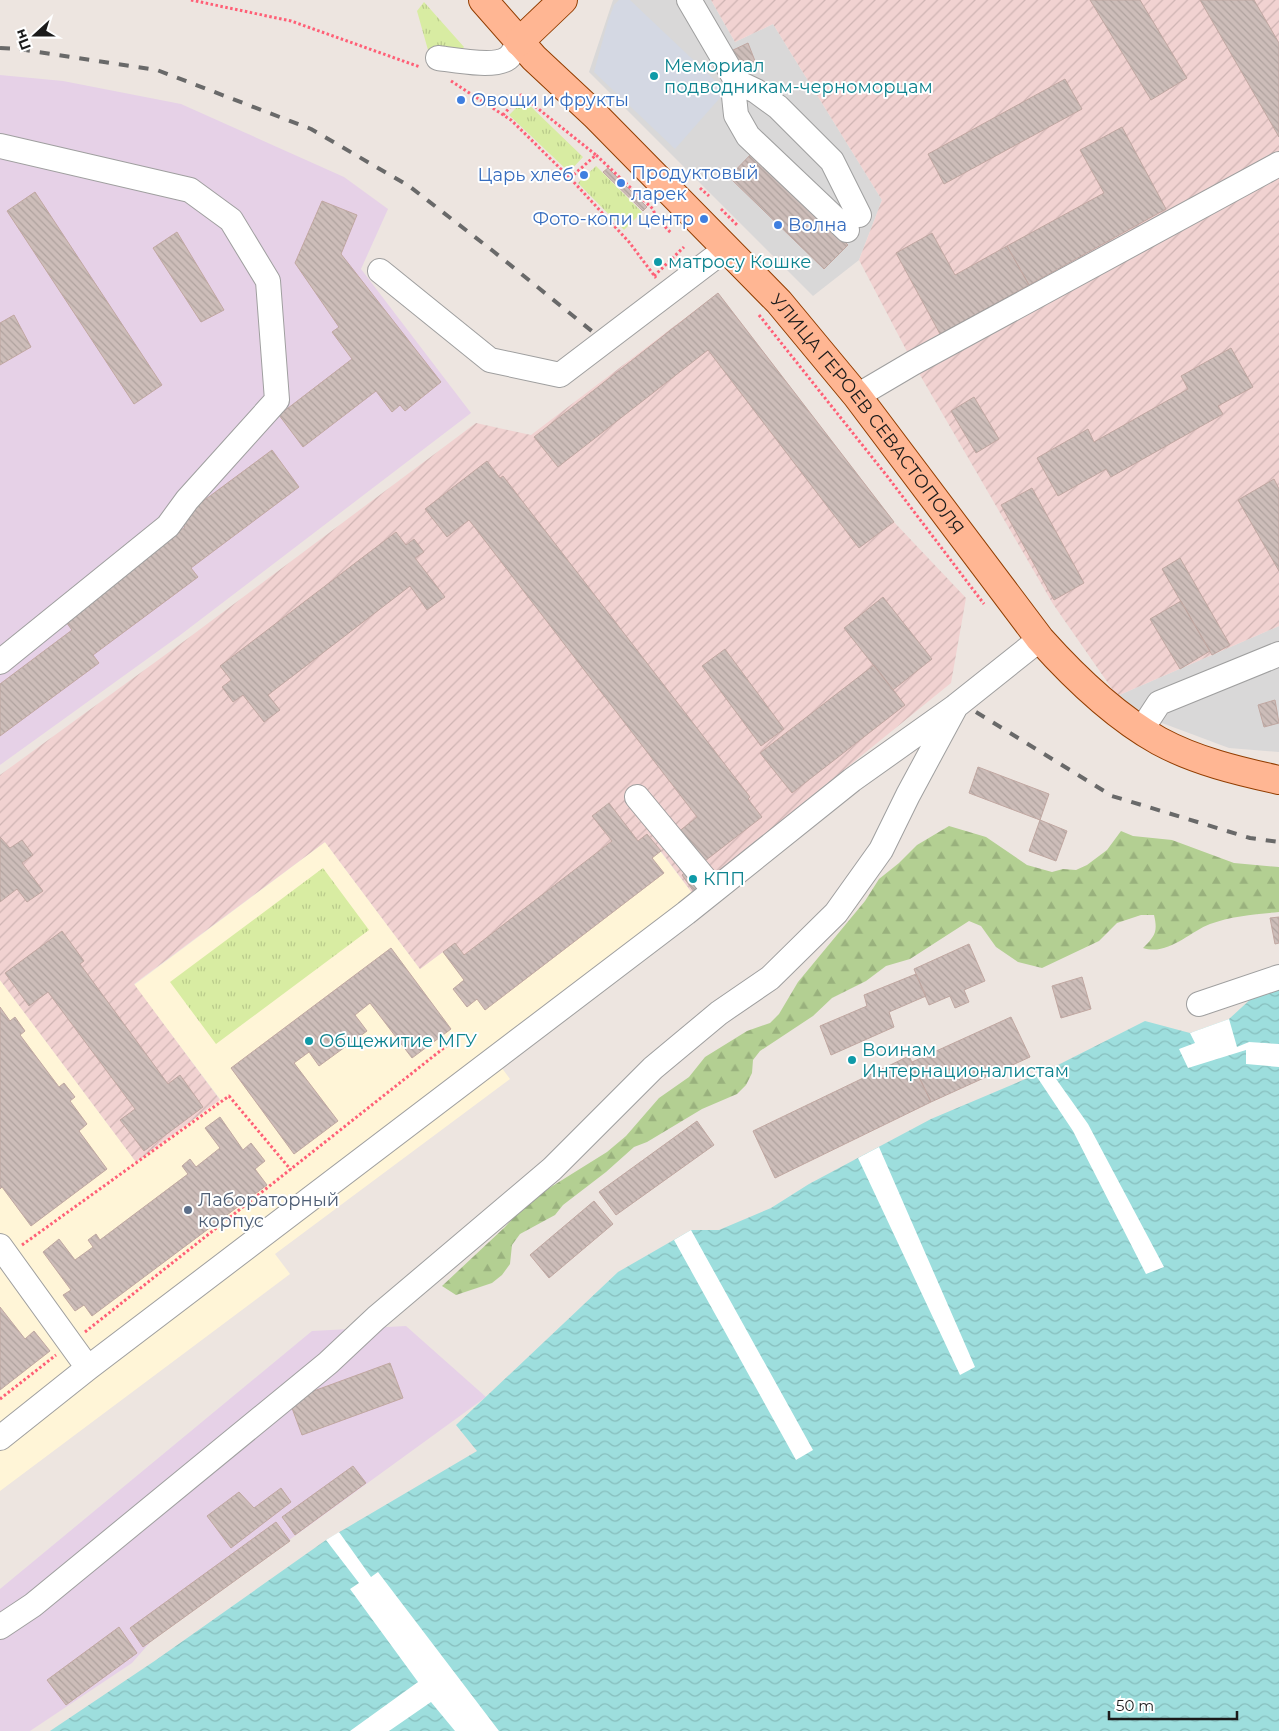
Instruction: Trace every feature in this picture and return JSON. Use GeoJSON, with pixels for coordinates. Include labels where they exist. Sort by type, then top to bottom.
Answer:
{"type":"FeatureCollection","features":[{"type":"Feature","properties":{"kind":"main road","name":"УЛИЦА ГЕРОЕВ СЕВАСТОПОЛЯ"},"geometry":{"type":"LineString","coordinates":[[483,0],[520,42],[734,239],[780,302],[857,396],[1040,639],[1070,673],[1158,740],[1201,760],[1279,780]]}},
{"type":"Feature","properties":{"kind":"main road"},"geometry":{"type":"LineString","coordinates":[[520,42],[563,0]]}},
{"type":"Feature","properties":{"kind":"street"},"geometry":{"type":"LineString","coordinates":[[690,0],[737,82],[756,91],[778,107],[832,160],[853,223],[748,136],[736,115],[734,96],[737,82]]}},
{"type":"Feature","properties":{"kind":"street"},"geometry":{"type":"LineString","coordinates":[[436,68],[463,62],[499,62],[509,57],[520,42]]}},
{"type":"Feature","properties":{"kind":"street"},"geometry":{"type":"LineString","coordinates":[[0,146],[190,190],[231,220],[268,281],[277,400],[187,500],[168,526],[0,662]]}},
{"type":"Feature","properties":{"kind":"street"},"geometry":{"type":"LineString","coordinates":[[857,396],[922,358],[1279,164]]}},
{"type":"Feature","properties":{"kind":"street"},"geometry":{"type":"LineString","coordinates":[[380,271],[490,360],[560,375],[660,285],[734,239]]}},
{"type":"Feature","properties":{"kind":"street"},"geometry":{"type":"LineString","coordinates":[[0,1438],[88,1368],[686,913],[852,780],[956,706],[1040,639]]}},
{"type":"Feature","properties":{"kind":"street"},"geometry":{"type":"LineString","coordinates":[[1142,729],[1159,703],[1279,654]]}},
{"type":"Feature","properties":{"kind":"street"},"geometry":{"type":"LineString","coordinates":[[0,1628],[40,1599],[328,1363],[376,1318],[552,1169],[653,1068],[719,1013],[770,978],[836,913],[881,850],[956,706]]}},
{"type":"Feature","properties":{"kind":"street"},"geometry":{"type":"LineString","coordinates":[[637,797],[714,890]]}},
{"type":"Feature","properties":{"kind":"street"},"geometry":{"type":"LineString","coordinates":[[1199,1004],[1279,977]]}},
{"type":"Feature","properties":{"kind":"street"},"geometry":{"type":"LineString","coordinates":[[4,1251],[88,1368]]}},
{"type":"Feature","properties":{"kind":"path"},"geometry":{"type":"LineString","coordinates":[[191,0],[291,21],[436,68],[503,115],[570,178],[629,242],[660,285],[684,247]]}},
{"type":"Feature","properties":{"kind":"path"},"geometry":{"type":"LineString","coordinates":[[503,115],[521,95],[596,155],[653,209],[656,217],[671,233]]}},
{"type":"Feature","properties":{"kind":"path"},"geometry":{"type":"LineString","coordinates":[[570,178],[596,155]]}},
{"type":"Feature","properties":{"kind":"path"},"geometry":{"type":"LineString","coordinates":[[721,209],[734,239]]}},
{"type":"Feature","properties":{"kind":"path"},"geometry":{"type":"LineString","coordinates":[[756,311],[887,476],[984,605]]}},
{"type":"Feature","properties":{"kind":"path"},"geometry":{"type":"LineString","coordinates":[[0,1399],[459,1036]]}},
{"type":"Feature","properties":{"kind":"path"},"geometry":{"type":"LineString","coordinates":[[4,1251],[229,1096],[291,1170]]}},
{"type":"Feature","properties":{"kind":"shaded area"},"geometry":{"type":"Polygon","coordinates":[[[613,0],[711,0],[735,42],[773,24],[882,200],[859,260],[813,296],[589,72],[613,0]]]}},
{"type":"Feature","properties":{"kind":"shaded area"},"geometry":{"type":"Polygon","coordinates":[[[619,0],[630,0],[726,91],[675,149],[594,72],[608,21],[614,5],[619,0]]]}},
{"type":"Feature","properties":{"kind":"shaded area"},"geometry":{"type":"Polygon","coordinates":[[[711,0],[1279,0],[1279,626],[1117,696],[1053,604],[913,363],[859,260],[882,200],[773,24],[735,42],[711,0]]]}},
{"type":"Feature","properties":{"kind":"shaded area"},"geometry":{"type":"Polygon","coordinates":[[[0,75],[63,81],[181,104],[344,177],[388,209],[361,269],[471,413],[179,636],[0,765],[0,75]]]}},
{"type":"Feature","properties":{"kind":"shaded area"},"geometry":{"type":"Polygon","coordinates":[[[718,293],[894,522],[966,598],[951,683],[706,882],[696,898],[648,834],[638,841],[608,803],[593,816],[612,841],[464,955],[455,943],[420,969],[325,842],[134,984],[220,1100],[136,1162],[0,980],[0,775],[187,639],[476,423],[531,435],[718,293]]]}},
{"type":"Feature","properties":{"kind":"shaded area"},"geometry":{"type":"Polygon","coordinates":[[[1279,626],[1279,752],[1229,748],[1154,720],[1117,696],[1279,626]]]}},
{"type":"Feature","properties":{"kind":"shaded area"},"geometry":{"type":"Polygon","coordinates":[[[609,803],[638,841],[647,834],[696,898],[490,1052],[510,1079],[275,1254],[290,1274],[0,1491],[0,980],[136,1162],[220,1099],[134,985],[325,842],[420,969],[455,943],[464,954],[612,842],[592,816],[609,803]]]}},
{"type":"Feature","properties":{"kind":"shaded area"},"geometry":{"type":"Polygon","coordinates":[[[406,1326],[486,1397],[153,1639],[132,1663],[30,1731],[0,1731],[0,1589],[312,1331],[406,1326]]]}},
{"type":"Feature","properties":{"kind":"green space"},"geometry":{"type":"Polygon","coordinates":[[[424,2],[464,47],[458,54],[439,54],[428,50],[417,11],[424,2]]]}},
{"type":"Feature","properties":{"kind":"green space"},"geometry":{"type":"Polygon","coordinates":[[[524,100],[583,157],[569,172],[509,115],[524,100]]]}},
{"type":"Feature","properties":{"kind":"green space"},"geometry":{"type":"Polygon","coordinates":[[[596,166],[642,212],[624,230],[578,183],[596,166]]]}},
{"type":"Feature","properties":{"kind":"green space"},"geometry":{"type":"Polygon","coordinates":[[[949,826],[986,837],[1027,865],[1052,872],[1063,869],[1076,870],[1087,865],[1107,850],[1121,831],[1133,836],[1172,840],[1234,863],[1279,867],[1279,912],[1218,921],[1170,946],[1152,950],[1143,948],[1155,930],[1154,915],[1141,915],[1117,923],[1099,941],[1042,968],[1018,962],[996,947],[981,926],[969,921],[910,959],[886,966],[866,981],[832,998],[813,1016],[760,1051],[753,1060],[752,1073],[746,1085],[737,1094],[702,1109],[647,1142],[634,1147],[606,1172],[563,1205],[555,1215],[520,1234],[512,1245],[510,1264],[502,1275],[492,1283],[456,1295],[442,1286],[505,1227],[530,1200],[607,1152],[626,1136],[659,1098],[689,1077],[705,1057],[747,1031],[770,1023],[779,1014],[798,982],[865,901],[879,879],[917,845],[949,826]]]}},
{"type":"Feature","properties":{"kind":"green space"},"geometry":{"type":"Polygon","coordinates":[[[323,868],[369,930],[216,1044],[170,982],[323,868]]]}},
{"type":"Feature","properties":{"kind":"water"},"geometry":{"type":"Polygon","coordinates":[[[1279,990],[1279,1731],[50,1731],[156,1660],[326,1540],[477,1451],[456,1425],[618,1272],[691,1230],[719,1230],[771,1208],[809,1184],[931,1119],[1054,1067],[1145,1021],[1190,1033],[1229,1019],[1253,997],[1279,990]]]}},
{"type":"Feature","properties":{"kind":"pier"},"geometry":{"type":"Polygon","coordinates":[[[1229,1019],[1237,1047],[1249,1042],[1279,1044],[1279,1067],[1246,1064],[1246,1050],[1188,1068],[1179,1049],[1195,1043],[1190,1033],[1229,1019]]]}},
{"type":"Feature","properties":{"kind":"pier"},"geometry":{"type":"Polygon","coordinates":[[[1049,1069],[1088,1124],[1164,1267],[1146,1274],[1073,1131],[1035,1074],[1049,1069]]]}},
{"type":"Feature","properties":{"kind":"pier"},"geometry":{"type":"Polygon","coordinates":[[[879,1147],[975,1367],[960,1375],[858,1158],[879,1147]]]}},
{"type":"Feature","properties":{"kind":"pier"},"geometry":{"type":"Polygon","coordinates":[[[691,1230],[813,1450],[796,1460],[674,1240],[691,1230]]]}},
{"type":"Feature","properties":{"kind":"pier"},"geometry":{"type":"Polygon","coordinates":[[[339,1532],[371,1577],[378,1572],[499,1731],[455,1731],[431,1702],[389,1731],[350,1731],[418,1682],[350,1589],[359,1583],[326,1540],[339,1532]]]}},
{"type":"Feature","properties":{"kind":"building"},"geometry":{"type":"Polygon","coordinates":[[[1090,0],[1140,0],[1187,78],[1151,100],[1090,0]]]}},
{"type":"Feature","properties":{"kind":"building"},"geometry":{"type":"Polygon","coordinates":[[[1200,0],[1254,0],[1279,43],[1279,137],[1200,0]]]}},
{"type":"Feature","properties":{"kind":"building"},"geometry":{"type":"Polygon","coordinates":[[[748,43],[755,61],[740,69],[731,51],[748,43]]]}},
{"type":"Feature","properties":{"kind":"building"},"geometry":{"type":"Polygon","coordinates":[[[1065,79],[1082,109],[944,184],[928,154],[1065,79]]]}},
{"type":"Feature","properties":{"kind":"building"},"geometry":{"type":"Polygon","coordinates":[[[1122,127],[1166,209],[1029,285],[1007,246],[1104,193],[1080,150],[1122,127]]]}},
{"type":"Feature","properties":{"kind":"building"},"geometry":{"type":"Polygon","coordinates":[[[753,152],[848,245],[824,269],[729,177],[753,152]]]}},
{"type":"Feature","properties":{"kind":"building"},"geometry":{"type":"Polygon","coordinates":[[[608,168],[647,207],[643,211],[603,172],[608,168]]]}},
{"type":"Feature","properties":{"kind":"building"},"geometry":{"type":"Polygon","coordinates":[[[35,192],[162,385],[134,404],[7,211],[35,192]]]}},
{"type":"Feature","properties":{"kind":"building"},"geometry":{"type":"Polygon","coordinates":[[[322,201],[357,215],[341,254],[441,382],[405,411],[400,405],[392,412],[376,391],[303,447],[279,415],[352,359],[332,332],[339,327],[295,263],[322,201]]]}},
{"type":"Feature","properties":{"kind":"building"},"geometry":{"type":"Polygon","coordinates":[[[177,232],[224,310],[201,322],[153,248],[177,232]]]}},
{"type":"Feature","properties":{"kind":"building"},"geometry":{"type":"Polygon","coordinates":[[[932,233],[955,275],[1007,246],[1029,285],[940,334],[896,253],[932,233]]]}},
{"type":"Feature","properties":{"kind":"building"},"geometry":{"type":"Polygon","coordinates":[[[718,293],[894,522],[859,548],[708,350],[558,467],[534,437],[718,293]]]}},
{"type":"Feature","properties":{"kind":"building"},"geometry":{"type":"Polygon","coordinates":[[[14,315],[31,347],[0,365],[0,323],[14,315]]]}},
{"type":"Feature","properties":{"kind":"building"},"geometry":{"type":"Polygon","coordinates":[[[1231,348],[1253,387],[1218,406],[1223,414],[1111,477],[1106,469],[1058,496],[1037,458],[1088,429],[1094,442],[1188,389],[1181,376],[1231,348]]]}},
{"type":"Feature","properties":{"kind":"building"},"geometry":{"type":"Polygon","coordinates":[[[974,397],[999,439],[976,453],[951,411],[974,397]]]}},
{"type":"Feature","properties":{"kind":"building"},"geometry":{"type":"Polygon","coordinates":[[[272,450],[299,487],[191,568],[198,577],[93,655],[99,663],[0,736],[0,684],[72,630],[63,618],[185,527],[179,519],[272,450]]]}},
{"type":"Feature","properties":{"kind":"building"},"geometry":{"type":"Polygon","coordinates":[[[487,461],[500,478],[503,476],[750,797],[748,799],[762,817],[701,864],[677,833],[697,817],[469,520],[447,537],[425,509],[487,461]]]}},
{"type":"Feature","properties":{"kind":"building"},"geometry":{"type":"Polygon","coordinates":[[[1274,479],[1279,489],[1279,571],[1238,500],[1274,479]]]}},
{"type":"Feature","properties":{"kind":"building"},"geometry":{"type":"Polygon","coordinates":[[[1032,488],[1084,583],[1054,600],[1001,505],[1032,488]]]}},
{"type":"Feature","properties":{"kind":"building"},"geometry":{"type":"Polygon","coordinates":[[[396,532],[406,545],[414,539],[424,552],[415,558],[445,597],[427,610],[410,586],[268,695],[280,710],[264,722],[243,695],[233,702],[222,687],[231,680],[220,666],[396,532]]]}},
{"type":"Feature","properties":{"kind":"building"},"geometry":{"type":"Polygon","coordinates":[[[1180,558],[1230,645],[1212,655],[1162,569],[1180,558]]]}},
{"type":"Feature","properties":{"kind":"building"},"geometry":{"type":"Polygon","coordinates":[[[883,597],[932,659],[893,690],[844,628],[883,597]]]}},
{"type":"Feature","properties":{"kind":"building"},"geometry":{"type":"Polygon","coordinates":[[[1181,601],[1210,651],[1180,669],[1150,619],[1181,601]]]}},
{"type":"Feature","properties":{"kind":"building"},"geometry":{"type":"Polygon","coordinates":[[[725,649],[784,729],[761,746],[702,666],[725,649]]]}},
{"type":"Feature","properties":{"kind":"building"},"geometry":{"type":"Polygon","coordinates":[[[874,665],[905,705],[792,793],[760,753],[874,665]]]}},
{"type":"Feature","properties":{"kind":"building"},"geometry":{"type":"Polygon","coordinates":[[[1275,700],[1279,723],[1264,727],[1258,705],[1275,700]]]}},
{"type":"Feature","properties":{"kind":"building"},"geometry":{"type":"Polygon","coordinates":[[[978,767],[1049,794],[1040,820],[969,793],[978,767]]]}},
{"type":"Feature","properties":{"kind":"building"},"geometry":{"type":"Polygon","coordinates":[[[609,803],[638,841],[647,834],[661,851],[652,858],[664,873],[485,1010],[477,999],[467,1007],[453,989],[464,980],[443,952],[455,943],[464,955],[612,841],[592,816],[609,803]]]}},
{"type":"Feature","properties":{"kind":"building"},"geometry":{"type":"Polygon","coordinates":[[[1040,820],[1067,831],[1056,861],[1029,851],[1040,820]]]}},
{"type":"Feature","properties":{"kind":"building"},"geometry":{"type":"Polygon","coordinates":[[[0,837],[10,848],[22,840],[33,855],[22,863],[43,891],[27,902],[17,889],[0,902],[0,837]]]}},
{"type":"Feature","properties":{"kind":"building","name":"КПП"},"geometry":{"type":"Polygon","coordinates":[[[692,867],[704,884],[694,892],[682,875],[692,867]]]}},
{"type":"Feature","properties":{"kind":"building"},"geometry":{"type":"Polygon","coordinates":[[[1279,917],[1279,943],[1275,944],[1270,918],[1279,917]]]}},
{"type":"Feature","properties":{"kind":"building"},"geometry":{"type":"Polygon","coordinates":[[[62,931],[84,961],[80,964],[168,1084],[180,1075],[203,1107],[144,1151],[120,1120],[135,1109],[48,992],[29,1006],[5,973],[62,931]]]}},
{"type":"Feature","properties":{"kind":"building"},"geometry":{"type":"Polygon","coordinates":[[[969,944],[985,981],[964,990],[969,1002],[955,1008],[950,996],[929,1005],[914,969],[969,944]]]}},
{"type":"Feature","properties":{"kind":"building","name":"Общежитие МГУ"},"geometry":{"type":"Polygon","coordinates":[[[391,948],[451,1029],[412,1058],[370,1003],[355,1015],[367,1031],[319,1066],[309,1052],[294,1063],[338,1121],[294,1154],[231,1068],[391,948]]]}},
{"type":"Feature","properties":{"kind":"building"},"geometry":{"type":"Polygon","coordinates":[[[916,974],[926,996],[889,1012],[894,1027],[831,1055],[820,1026],[867,1006],[864,995],[916,974]]]}},
{"type":"Feature","properties":{"kind":"building"},"geometry":{"type":"Polygon","coordinates":[[[1082,977],[1091,1009],[1061,1018],[1052,986],[1082,977]]]}},
{"type":"Feature","properties":{"kind":"building"},"geometry":{"type":"Polygon","coordinates":[[[0,1007],[10,1021],[15,1017],[25,1031],[20,1035],[59,1087],[64,1083],[75,1097],[70,1101],[87,1124],[79,1131],[107,1169],[31,1226],[2,1187],[0,1189],[0,1007]]]}},
{"type":"Feature","properties":{"kind":"building"},"geometry":{"type":"Polygon","coordinates":[[[1011,1017],[1030,1057],[931,1102],[912,1062],[1011,1017]]]}},
{"type":"Feature","properties":{"kind":"building"},"geometry":{"type":"Polygon","coordinates":[[[909,1056],[931,1102],[775,1178],[753,1131],[909,1056]]]}},
{"type":"Feature","properties":{"kind":"building","name":"Лабораторный корпус"},"geometry":{"type":"Polygon","coordinates":[[[220,1117],[243,1150],[251,1143],[265,1161],[255,1169],[267,1185],[92,1316],[84,1305],[75,1311],[63,1295],[71,1290],[43,1252],[59,1239],[75,1260],[93,1247],[88,1240],[96,1234],[100,1240],[188,1174],[182,1166],[190,1159],[196,1167],[220,1148],[205,1128],[220,1117]]]}},
{"type":"Feature","properties":{"kind":"building"},"geometry":{"type":"Polygon","coordinates":[[[697,1121],[714,1145],[616,1215],[599,1192],[697,1121]]]}},
{"type":"Feature","properties":{"kind":"building"},"geometry":{"type":"Polygon","coordinates":[[[594,1201],[613,1224],[549,1278],[530,1255],[594,1201]]]}},
{"type":"Feature","properties":{"kind":"building"},"geometry":{"type":"Polygon","coordinates":[[[0,1307],[25,1339],[34,1331],[50,1351],[0,1390],[0,1307]]]}},
{"type":"Feature","properties":{"kind":"building"},"geometry":{"type":"Polygon","coordinates":[[[390,1363],[403,1398],[302,1435],[289,1400],[390,1363]]]}},
{"type":"Feature","properties":{"kind":"building"},"geometry":{"type":"Polygon","coordinates":[[[353,1466],[366,1483],[295,1535],[282,1517],[353,1466]]]}},
{"type":"Feature","properties":{"kind":"building"},"geometry":{"type":"Polygon","coordinates":[[[281,1488],[291,1502],[231,1548],[207,1516],[239,1492],[254,1508],[281,1488]]]}},
{"type":"Feature","properties":{"kind":"building"},"geometry":{"type":"Polygon","coordinates":[[[276,1522],[290,1541],[143,1647],[130,1628],[276,1522]]]}},
{"type":"Feature","properties":{"kind":"building"},"geometry":{"type":"Polygon","coordinates":[[[119,1627],[137,1653],[66,1705],[47,1680],[119,1627]]]}},
{"type":"Feature","properties":{"kind":"railway"},"geometry":{"type":"LineString","coordinates":[[0,48],[19,49],[157,70],[311,129],[409,186],[593,332]]}},
{"type":"Feature","properties":{"kind":"railway"},"geometry":{"type":"LineString","coordinates":[[976,712],[1112,796],[1250,838],[1279,842]]}},
{"type":"Feature","properties":{"kind":"place","name":"Мемориал подводникам-черноморцам"},"geometry":{"type":"Point","coordinates":[654,76]}},
{"type":"Feature","properties":{"kind":"place","name":"Овощи и фрукты"},"geometry":{"type":"Point","coordinates":[461,100]}},
{"type":"Feature","properties":{"kind":"place","name":"Царь хлеб"},"geometry":{"type":"Point","coordinates":[584,175]}},
{"type":"Feature","properties":{"kind":"place","name":"Продуктовый ларек"},"geometry":{"type":"Point","coordinates":[621,183]}},
{"type":"Feature","properties":{"kind":"place","name":"Фото-копи центр"},"geometry":{"type":"Point","coordinates":[704,219]}},
{"type":"Feature","properties":{"kind":"place","name":"Волна"},"geometry":{"type":"Point","coordinates":[778,225]}},
{"type":"Feature","properties":{"kind":"place","name":"матросу Кошке"},"geometry":{"type":"Point","coordinates":[658,262]}},
{"type":"Feature","properties":{"kind":"place","name":"КПП"},"geometry":{"type":"Point","coordinates":[693,879]}},
{"type":"Feature","properties":{"kind":"place","name":"Общежитие МГУ"},"geometry":{"type":"Point","coordinates":[309,1041]}},
{"type":"Feature","properties":{"kind":"place","name":"Воинам Интернационалистам"},"geometry":{"type":"Point","coordinates":[852,1060]}},
{"type":"Feature","properties":{"kind":"place","name":"Лабораторный корпус"},"geometry":{"type":"Point","coordinates":[188,1210]}}]}
